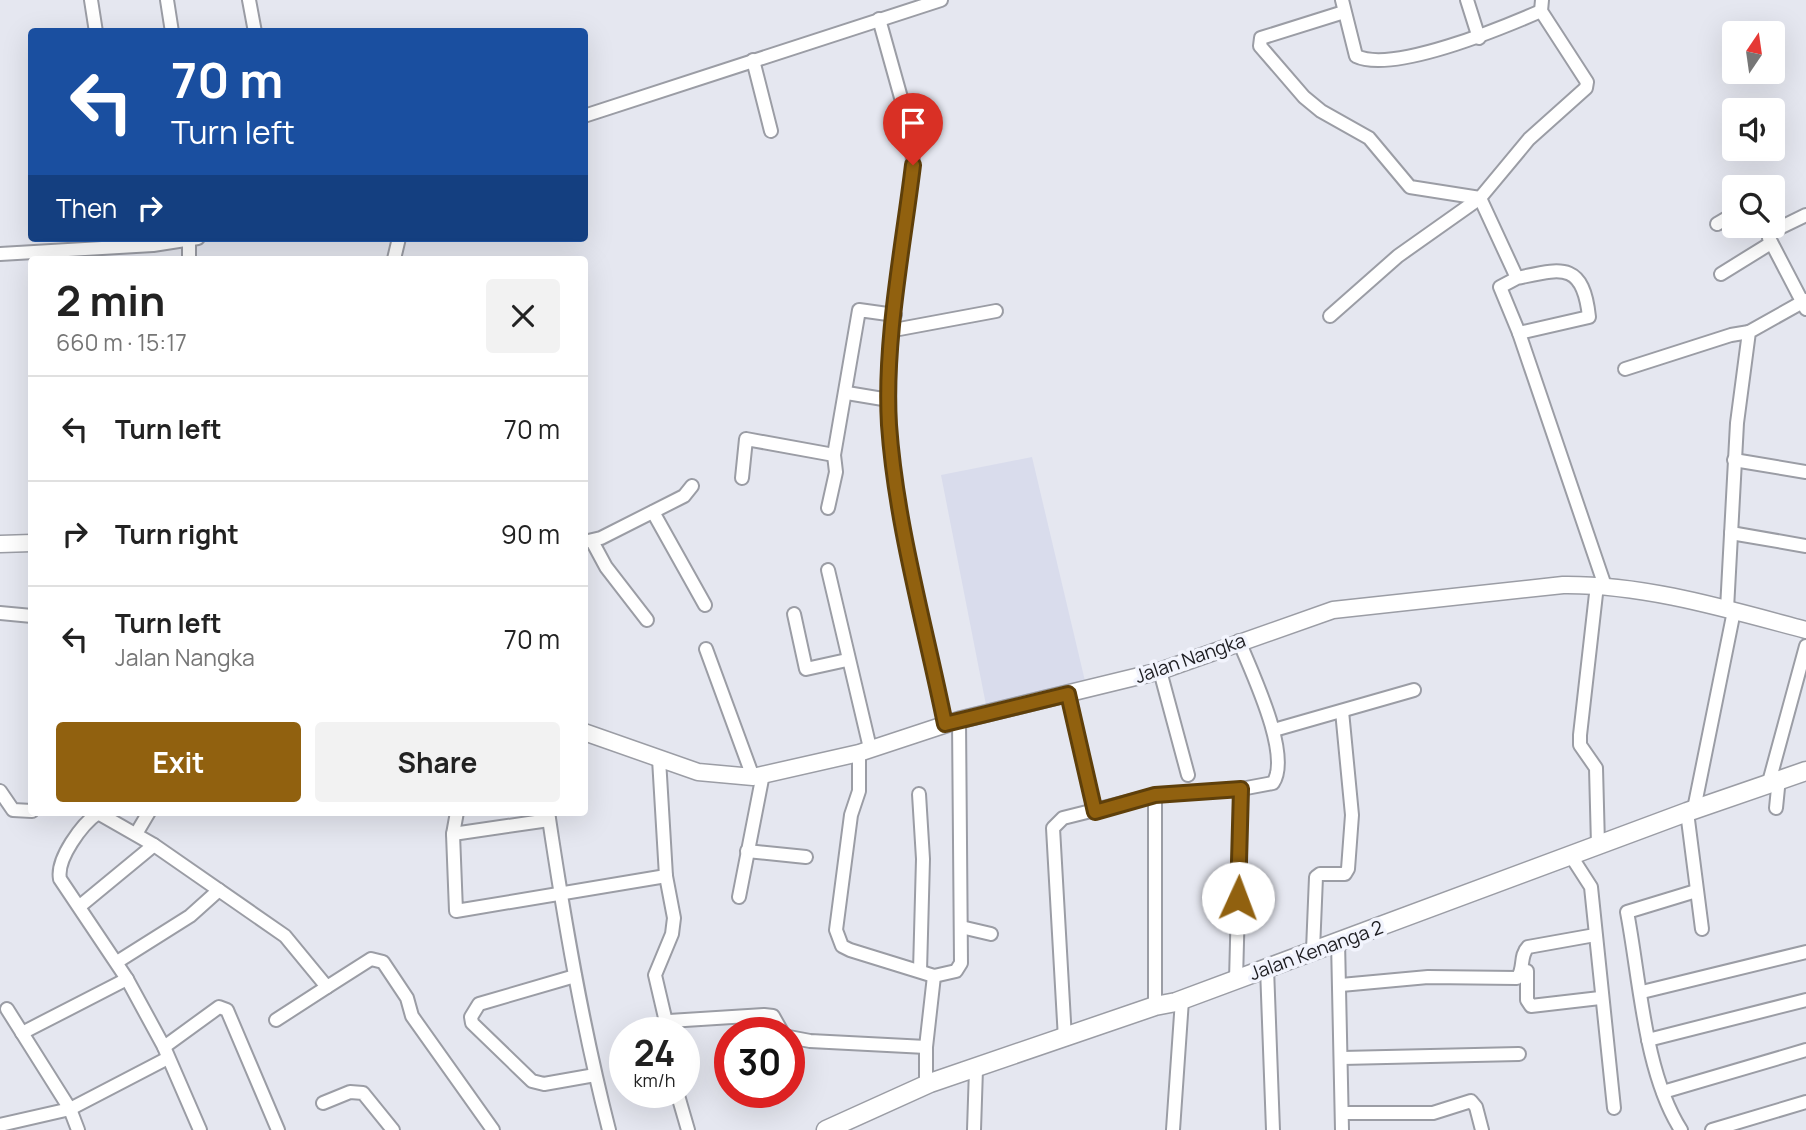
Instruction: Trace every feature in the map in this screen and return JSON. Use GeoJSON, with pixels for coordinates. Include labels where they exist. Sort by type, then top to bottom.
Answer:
{"type":"FeatureCollection","features":[{"type":"Feature","properties":{"kind":"main road","name":"Jalan Kenanga 2"},"geometry":{"type":"LineString","coordinates":[[826,1130],[926,1085],[1155,1006],[1182,1000],[1691,810],[1806,771]]}},
{"type":"Feature","properties":{"kind":"street"},"geometry":{"type":"LineString","coordinates":[[91,0],[95,28]]}},
{"type":"Feature","properties":{"kind":"street"},"geometry":{"type":"LineString","coordinates":[[167,0],[171,28]]}},
{"type":"Feature","properties":{"kind":"street"},"geometry":{"type":"LineString","coordinates":[[249,0],[254,28]]}},
{"type":"Feature","properties":{"kind":"street"},"geometry":{"type":"LineString","coordinates":[[588,115],[941,0]]}},
{"type":"Feature","properties":{"kind":"street"},"geometry":{"type":"LineString","coordinates":[[1467,0],[1479,38]]}},
{"type":"Feature","properties":{"kind":"street"},"geometry":{"type":"LineString","coordinates":[[1330,316],[1398,256],[1480,198],[1529,139],[1586,88],[1587,82],[1542,5],[1479,38],[1422,54],[1362,59],[1352,48],[1343,6],[1261,38],[1260,46],[1304,97],[1321,111],[1369,138],[1410,187],[1480,198]]}},
{"type":"Feature","properties":{"kind":"street"},"geometry":{"type":"LineString","coordinates":[[828,570],[864,750],[859,791],[851,815],[836,930],[838,940],[850,950],[934,976],[959,969],[961,927],[952,722],[898,494],[888,400],[913,165],[912,136],[878,19]]}},
{"type":"Feature","properties":{"kind":"street"},"geometry":{"type":"LineString","coordinates":[[753,60],[771,131]]}},
{"type":"Feature","properties":{"kind":"street"},"geometry":{"type":"LineString","coordinates":[[1480,198],[1517,278]]}},
{"type":"Feature","properties":{"kind":"street"},"geometry":{"type":"LineString","coordinates":[[1785,226],[1806,215]]}},
{"type":"Feature","properties":{"kind":"street"},"geometry":{"type":"LineString","coordinates":[[1717,224],[1722,221]]}},
{"type":"Feature","properties":{"kind":"street"},"geometry":{"type":"LineString","coordinates":[[1721,274],[1765,238]]}},
{"type":"Feature","properties":{"kind":"street"},"geometry":{"type":"LineString","coordinates":[[1625,369],[1731,335],[1749,332],[1805,303],[1772,238]]}},
{"type":"Feature","properties":{"kind":"street"},"geometry":{"type":"LineString","coordinates":[[0,254],[154,242]]}},
{"type":"Feature","properties":{"kind":"street"},"geometry":{"type":"LineString","coordinates":[[1519,333],[1586,320],[1589,314],[1577,279],[1569,272],[1558,270],[1517,278],[1500,287],[1519,333],[1601,585],[1580,735],[1580,745],[1596,768],[1598,845]]}},
{"type":"Feature","properties":{"kind":"street"},"geometry":{"type":"LineString","coordinates":[[828,508],[836,472],[834,455],[847,393],[859,310],[895,315]]}},
{"type":"Feature","properties":{"kind":"street"},"geometry":{"type":"LineString","coordinates":[[894,330],[996,311]]}},
{"type":"Feature","properties":{"kind":"street"},"geometry":{"type":"LineString","coordinates":[[1702,929],[1696,891],[1691,810],[1730,610],[1734,460],[1749,332]]}},
{"type":"Feature","properties":{"kind":"street"},"geometry":{"type":"LineString","coordinates":[[847,393],[888,400]]}},
{"type":"Feature","properties":{"kind":"street"},"geometry":{"type":"LineString","coordinates":[[742,478],[746,439],[834,455]]}},
{"type":"Feature","properties":{"kind":"street"},"geometry":{"type":"LineString","coordinates":[[1734,460],[1806,472]]}},
{"type":"Feature","properties":{"kind":"street"},"geometry":{"type":"LineString","coordinates":[[647,620],[588,541],[684,496],[692,486]]}},
{"type":"Feature","properties":{"kind":"street"},"geometry":{"type":"LineString","coordinates":[[653,512],[705,605]]}},
{"type":"Feature","properties":{"kind":"street"},"geometry":{"type":"LineString","coordinates":[[1731,533],[1806,546]]}},
{"type":"Feature","properties":{"kind":"street"},"geometry":{"type":"LineString","coordinates":[[0,544],[28,542]]}},
{"type":"Feature","properties":{"kind":"street","name":"Jalan Nangka"},"geometry":{"type":"LineString","coordinates":[[588,733],[698,772],[758,776],[864,750],[952,722],[1160,671],[1333,610],[1448,596],[1601,585],[1730,610],[1806,629]]}},
{"type":"Feature","properties":{"kind":"street"},"geometry":{"type":"LineString","coordinates":[[0,613],[28,616]]}},
{"type":"Feature","properties":{"kind":"street"},"geometry":{"type":"LineString","coordinates":[[794,614],[806,669],[847,660]]}},
{"type":"Feature","properties":{"kind":"street"},"geometry":{"type":"LineString","coordinates":[[1065,1039],[1052,835],[1058,820],[1155,795],[1241,789],[1273,783],[1277,777],[1274,730],[1239,641]]}},
{"type":"Feature","properties":{"kind":"street"},"geometry":{"type":"LineString","coordinates":[[1776,808],[1774,780],[1806,646]]}},
{"type":"Feature","properties":{"kind":"street"},"geometry":{"type":"LineString","coordinates":[[706,649],[758,776],[739,897]]}},
{"type":"Feature","properties":{"kind":"street"},"geometry":{"type":"LineString","coordinates":[[1160,671],[1188,775]]}},
{"type":"Feature","properties":{"kind":"street"},"geometry":{"type":"LineString","coordinates":[[1274,730],[1414,690]]}},
{"type":"Feature","properties":{"kind":"street"},"geometry":{"type":"LineString","coordinates":[[1068,694],[1095,812]]}},
{"type":"Feature","properties":{"kind":"street"},"geometry":{"type":"LineString","coordinates":[[1313,950],[1316,877],[1320,874],[1345,874],[1348,869],[1352,815],[1342,711]]}},
{"type":"Feature","properties":{"kind":"street"},"geometry":{"type":"LineString","coordinates":[[659,759],[666,876],[674,918],[668,944],[654,975],[664,1017]]}},
{"type":"Feature","properties":{"kind":"street"},"geometry":{"type":"LineString","coordinates":[[1236,979],[1241,789]]}},
{"type":"Feature","properties":{"kind":"street"},"geometry":{"type":"LineString","coordinates":[[0,791],[12,810],[28,811]]}},
{"type":"Feature","properties":{"kind":"street"},"geometry":{"type":"LineString","coordinates":[[919,794],[923,859],[920,971]]}},
{"type":"Feature","properties":{"kind":"street"},"geometry":{"type":"LineString","coordinates":[[1155,795],[1155,1006]]}},
{"type":"Feature","properties":{"kind":"street"},"geometry":{"type":"LineString","coordinates":[[93,816],[78,835],[60,869],[60,879],[127,978],[166,1052],[200,1130]]}},
{"type":"Feature","properties":{"kind":"street"},"geometry":{"type":"LineString","coordinates":[[103,816],[154,845],[285,936],[327,987]]}},
{"type":"Feature","properties":{"kind":"street"},"geometry":{"type":"LineString","coordinates":[[136,834],[147,816]]}},
{"type":"Feature","properties":{"kind":"street"},"geometry":{"type":"LineString","coordinates":[[456,816],[453,834],[456,911],[666,876]]}},
{"type":"Feature","properties":{"kind":"street"},"geometry":{"type":"LineString","coordinates":[[453,834],[548,816],[559,895],[595,1075],[609,1130]]}},
{"type":"Feature","properties":{"kind":"street"},"geometry":{"type":"LineString","coordinates":[[80,906],[154,845]]}},
{"type":"Feature","properties":{"kind":"street"},"geometry":{"type":"LineString","coordinates":[[747,851],[806,857]]}},
{"type":"Feature","properties":{"kind":"street"},"geometry":{"type":"LineString","coordinates":[[1571,856],[1590,883],[1600,998],[1614,1108]]}},
{"type":"Feature","properties":{"kind":"street"},"geometry":{"type":"LineString","coordinates":[[117,962],[190,916],[219,890]]}},
{"type":"Feature","properties":{"kind":"street"},"geometry":{"type":"LineString","coordinates":[[1681,1130],[1663,1092],[1648,1040],[1627,912],[1696,891]]}},
{"type":"Feature","properties":{"kind":"street"},"geometry":{"type":"LineString","coordinates":[[961,927],[991,934]]}},
{"type":"Feature","properties":{"kind":"street"},"geometry":{"type":"LineString","coordinates":[[1341,985],[1428,977],[1517,978],[1528,947],[1595,934]]}},
{"type":"Feature","properties":{"kind":"street"},"geometry":{"type":"LineString","coordinates":[[1338,941],[1342,1130]]}},
{"type":"Feature","properties":{"kind":"street"},"geometry":{"type":"LineString","coordinates":[[1642,992],[1806,952]]}},
{"type":"Feature","properties":{"kind":"street"},"geometry":{"type":"LineString","coordinates":[[276,1020],[371,959],[383,962],[407,998],[412,1016],[493,1130]]}},
{"type":"Feature","properties":{"kind":"street"},"geometry":{"type":"LineString","coordinates":[[1268,968],[1273,1130]]}},
{"type":"Feature","properties":{"kind":"street"},"geometry":{"type":"LineString","coordinates":[[1527,971],[1527,1000],[1531,1006],[1600,998]]}},
{"type":"Feature","properties":{"kind":"street"},"geometry":{"type":"LineString","coordinates":[[575,976],[479,1004],[471,1017],[472,1023],[532,1081],[544,1084],[595,1075]]}},
{"type":"Feature","properties":{"kind":"street"},"geometry":{"type":"LineString","coordinates":[[926,1085],[926,1048],[934,976]]}},
{"type":"Feature","properties":{"kind":"street"},"geometry":{"type":"LineString","coordinates":[[22,1033],[127,978]]}},
{"type":"Feature","properties":{"kind":"street"},"geometry":{"type":"LineString","coordinates":[[1173,1130],[1182,1000]]}},
{"type":"Feature","properties":{"kind":"street"},"geometry":{"type":"LineString","coordinates":[[1648,1040],[1806,1000]]}},
{"type":"Feature","properties":{"kind":"street"},"geometry":{"type":"LineString","coordinates":[[0,1125],[70,1109],[166,1052],[219,1007],[227,1010],[278,1130]]}},
{"type":"Feature","properties":{"kind":"street"},"geometry":{"type":"LineString","coordinates":[[7,1009],[70,1109],[78,1130]]}},
{"type":"Feature","properties":{"kind":"street"},"geometry":{"type":"LineString","coordinates":[[752,1017],[774,1017]]}},
{"type":"Feature","properties":{"kind":"street"},"geometry":{"type":"LineString","coordinates":[[805,1040],[926,1048]]}},
{"type":"Feature","properties":{"kind":"street"},"geometry":{"type":"LineString","coordinates":[[1663,1092],[1806,1050]]}},
{"type":"Feature","properties":{"kind":"street"},"geometry":{"type":"LineString","coordinates":[[1342,1058],[1519,1054]]}},
{"type":"Feature","properties":{"kind":"street"},"geometry":{"type":"LineString","coordinates":[[974,1130],[976,1069]]}},
{"type":"Feature","properties":{"kind":"street"},"geometry":{"type":"LineString","coordinates":[[323,1103],[350,1093],[363,1093],[393,1130]]}},
{"type":"Feature","properties":{"kind":"street"},"geometry":{"type":"LineString","coordinates":[[1342,1112],[1433,1114],[1471,1101],[1476,1107],[1482,1130]]}},
{"type":"Feature","properties":{"kind":"street"},"geometry":{"type":"LineString","coordinates":[[1712,1130],[1806,1101]]}},
{"type":"Feature","properties":{"kind":"street"},"geometry":{"type":"LineString","coordinates":[[682,1108],[688,1130]]}},
{"type":"Feature","properties":{"kind":"shaded area"},"geometry":{"type":"Polygon","coordinates":[[[1032,457],[1085,681],[986,705],[941,475],[1032,457]]]}},
{"type":"Feature","properties":{"kind":"route"},"geometry":{"type":"LineString","coordinates":[[913,165],[889,366],[889,425],[898,494],[945,724],[1068,694],[1095,812],[1155,795],[1241,789],[1238,898]]}}]}
